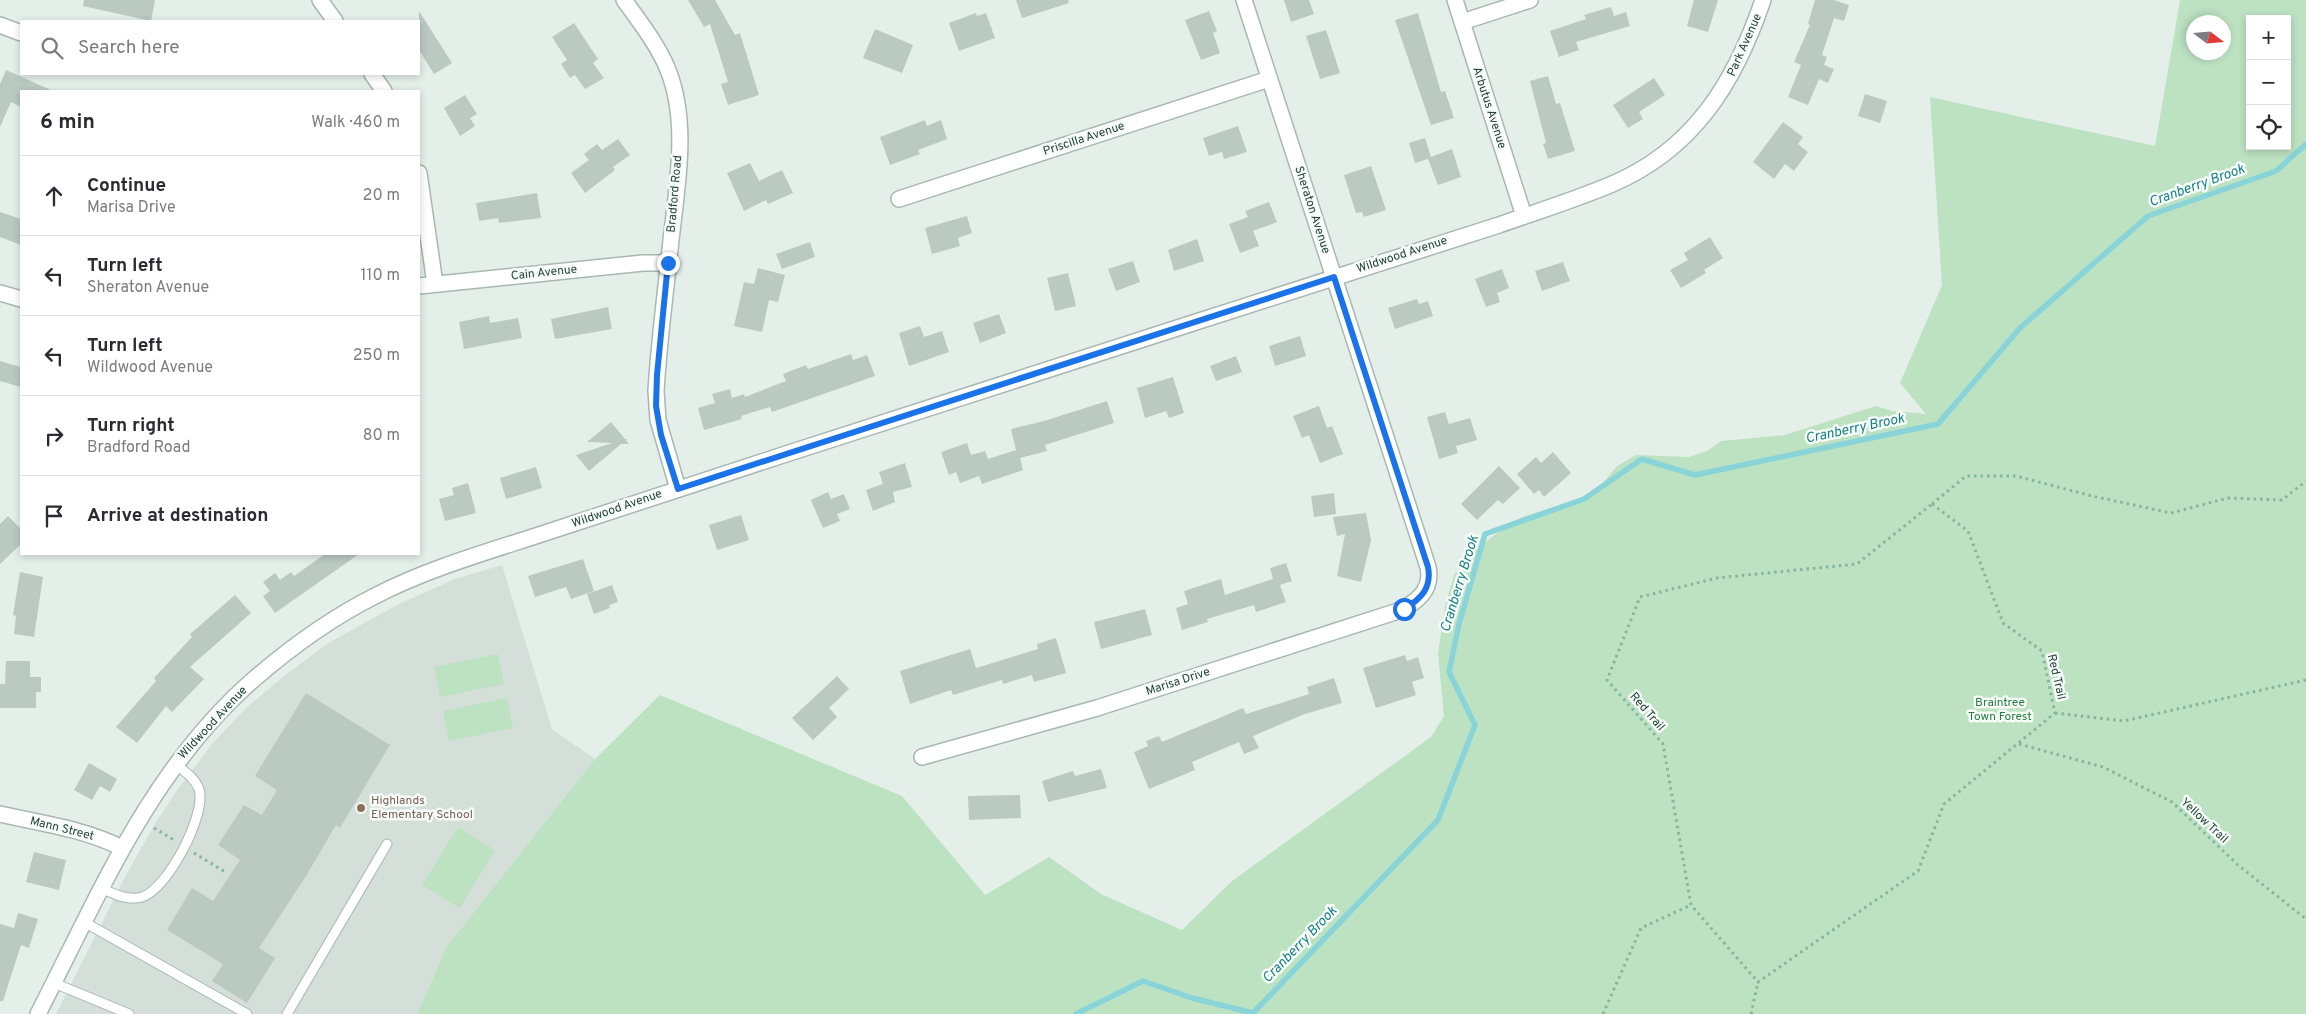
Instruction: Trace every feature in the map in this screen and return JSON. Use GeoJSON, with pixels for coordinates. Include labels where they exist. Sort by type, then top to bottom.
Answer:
{"type":"FeatureCollection","features":[{"type":"Feature","properties":{"kind":"street"},"geometry":{"type":"LineString","coordinates":[[320,0],[334,20]]}},
{"type":"Feature","properties":{"kind":"street","name":"Bradford Road"},"geometry":{"type":"LineString","coordinates":[[624,0],[662,57],[668,71],[676,102],[679,136],[678,174],[657,375],[656,406],[661,435],[678,489]]}},
{"type":"Feature","properties":{"kind":"street","name":"Sheraton Avenue"},"geometry":{"type":"LineString","coordinates":[[1244,0],[1428,567],[1430,576],[1426,591]]}},
{"type":"Feature","properties":{"kind":"street","name":"Arbutus Avenue"},"geometry":{"type":"LineString","coordinates":[[1455,0],[1524,216]]}},
{"type":"Feature","properties":{"kind":"street"},"geometry":{"type":"LineString","coordinates":[[1462,22],[1530,0]]}},
{"type":"Feature","properties":{"kind":"street","name":"Park Avenue"},"geometry":{"type":"LineString","coordinates":[[1584,195],[1618,182],[1654,161],[1679,141],[1702,118],[1736,68],[1763,0]]}},
{"type":"Feature","properties":{"kind":"street"},"geometry":{"type":"LineString","coordinates":[[0,25],[20,33]]}},
{"type":"Feature","properties":{"kind":"street"},"geometry":{"type":"LineString","coordinates":[[373,75],[383,90]]}},
{"type":"Feature","properties":{"kind":"street","name":"Priscilla Avenue"},"geometry":{"type":"LineString","coordinates":[[899,199],[1269,79]]}},
{"type":"Feature","properties":{"kind":"street"},"geometry":{"type":"LineString","coordinates":[[420,180],[435,284]]}},
{"type":"Feature","properties":{"kind":"street","name":"Wildwood Avenue"},"geometry":{"type":"LineString","coordinates":[[38,1014],[122,848],[150,800],[175,764],[214,718],[255,678],[316,631],[374,596],[433,571],[678,489],[1584,195]]}},
{"type":"Feature","properties":{"kind":"street","name":"Cain Avenue"},"geometry":{"type":"LineString","coordinates":[[420,286],[643,263],[668,263]]}},
{"type":"Feature","properties":{"kind":"street"},"geometry":{"type":"LineString","coordinates":[[0,293],[20,300]]}},
{"type":"Feature","properties":{"kind":"street","name":"Marisa Drive"},"geometry":{"type":"LineString","coordinates":[[922,757],[1097,708],[1395,612],[1412,604],[1426,591]]}},
{"type":"Feature","properties":{"kind":"street","name":"Mann Street"},"geometry":{"type":"LineString","coordinates":[[0,814],[98,838],[122,848]]}},
{"type":"Feature","properties":{"kind":"lane"},"geometry":{"type":"LineString","coordinates":[[101,888],[127,898],[142,897],[160,883],[176,860],[196,821],[200,796],[197,784],[175,764]]}},
{"type":"Feature","properties":{"kind":"lane"},"geometry":{"type":"LineString","coordinates":[[287,1014],[387,844]]}},
{"type":"Feature","properties":{"kind":"lane"},"geometry":{"type":"LineString","coordinates":[[84,922],[233,1011],[247,1014]]}},
{"type":"Feature","properties":{"kind":"lane"},"geometry":{"type":"LineString","coordinates":[[54,983],[129,1014]]}},
{"type":"Feature","properties":{"kind":"path"},"geometry":{"type":"LineString","coordinates":[[1932,504],[1966,476],[2016,476],[2092,496],[2171,513],[2228,498],[2282,500],[2306,481]]}},
{"type":"Feature","properties":{"kind":"path","name":"Red Trail"},"geometry":{"type":"LineString","coordinates":[[1691,905],[1663,744],[1607,680],[1640,597],[1717,578],[1857,564],[1932,504],[1968,531],[2003,623],[2042,651],[2055,713]]}},
{"type":"Feature","properties":{"kind":"path","name":"Red Trail"},"geometry":{"type":"LineString","coordinates":[[1758,982],[1918,871],[1944,804],[2055,713],[2124,721],[2306,680]]}},
{"type":"Feature","properties":{"kind":"path","name":"Yellow Trail"},"geometry":{"type":"LineString","coordinates":[[2018,744],[2103,767],[2172,802],[2238,865],[2306,919]]}},
{"type":"Feature","properties":{"kind":"path"},"geometry":{"type":"LineString","coordinates":[[1603,1014],[1641,928],[1691,905],[1758,982],[1751,1014]]}},
{"type":"Feature","properties":{"kind":"shaded area","name":"Highlands Elementary School"},"geometry":{"type":"Polygon","coordinates":[[[502,565],[552,729],[595,759],[447,946],[417,1014],[56,1014],[126,875],[153,827],[178,789],[212,744],[246,708],[284,676],[330,642],[399,604],[455,579],[502,565]]]}},
{"type":"Feature","properties":{"kind":"green space","name":"Braintree Town Forest"},"geometry":{"type":"Polygon","coordinates":[[[2180,0],[2306,0],[2306,1014],[417,1014],[447,946],[595,759],[660,695],[902,796],[985,895],[1049,857],[1101,894],[1182,930],[1232,881],[1431,737],[1444,716],[1438,654],[1445,606],[1454,575],[1468,556],[1497,533],[1522,517],[1593,495],[1617,466],[1636,455],[1689,457],[1707,451],[1721,441],[1785,435],[1876,406],[1892,411],[1926,414],[1900,383],[1942,285],[1930,97],[2155,146],[2180,0]]]}},
{"type":"Feature","properties":{"kind":"green space"},"geometry":{"type":"Polygon","coordinates":[[[498,654],[504,684],[440,697],[434,667],[498,654]]]}},
{"type":"Feature","properties":{"kind":"green space"},"geometry":{"type":"Polygon","coordinates":[[[507,698],[513,728],[449,741],[443,711],[507,698]]]}},
{"type":"Feature","properties":{"kind":"green space"},"geometry":{"type":"Polygon","coordinates":[[[458,827],[495,850],[460,908],[422,885],[458,827]]]}},
{"type":"Feature","properties":{"kind":"building"},"geometry":{"type":"Polygon","coordinates":[[[84,0],[155,0],[151,20],[83,6],[84,0]]]}},
{"type":"Feature","properties":{"kind":"building"},"geometry":{"type":"Polygon","coordinates":[[[688,0],[715,0],[735,35],[740,33],[759,95],[728,105],[721,84],[728,82],[710,24],[704,27],[688,0]]]}},
{"type":"Feature","properties":{"kind":"building"},"geometry":{"type":"Polygon","coordinates":[[[1016,0],[1068,0],[1069,3],[1022,18],[1016,0]]]}},
{"type":"Feature","properties":{"kind":"building"},"geometry":{"type":"Polygon","coordinates":[[[1284,0],[1309,0],[1314,14],[1291,22],[1284,0]]]}},
{"type":"Feature","properties":{"kind":"building"},"geometry":{"type":"Polygon","coordinates":[[[1694,0],[1718,0],[1708,32],[1687,26],[1694,0]]]}},
{"type":"Feature","properties":{"kind":"building"},"geometry":{"type":"Polygon","coordinates":[[[1815,0],[1834,0],[1849,5],[1844,21],[1834,18],[1822,55],[1827,57],[1824,65],[1834,69],[1828,83],[1819,79],[1808,105],[1788,97],[1801,65],[1794,62],[1810,25],[1808,24],[1815,0]]]}},
{"type":"Feature","properties":{"kind":"building"},"geometry":{"type":"Polygon","coordinates":[[[1611,7],[1614,16],[1626,12],[1630,26],[1576,42],[1579,50],[1559,57],[1550,31],[1586,19],[1584,15],[1611,7]]]}},
{"type":"Feature","properties":{"kind":"building"},"geometry":{"type":"Polygon","coordinates":[[[419,11],[452,63],[434,74],[420,52],[419,11]]]}},
{"type":"Feature","properties":{"kind":"building"},"geometry":{"type":"Polygon","coordinates":[[[1209,11],[1217,31],[1213,33],[1220,53],[1201,60],[1185,20],[1209,11]]]}},
{"type":"Feature","properties":{"kind":"building"},"geometry":{"type":"Polygon","coordinates":[[[976,13],[977,16],[986,13],[995,38],[959,51],[949,23],[976,13]]]}},
{"type":"Feature","properties":{"kind":"building"},"geometry":{"type":"Polygon","coordinates":[[[1418,13],[1441,92],[1445,91],[1454,118],[1431,125],[1395,20],[1418,13]]]}},
{"type":"Feature","properties":{"kind":"building"},"geometry":{"type":"Polygon","coordinates":[[[574,23],[598,59],[593,63],[604,78],[585,89],[575,75],[570,78],[561,64],[567,60],[552,37],[574,23]]]}},
{"type":"Feature","properties":{"kind":"building"},"geometry":{"type":"Polygon","coordinates":[[[875,29],[913,45],[902,73],[863,58],[875,29]]]}},
{"type":"Feature","properties":{"kind":"building"},"geometry":{"type":"Polygon","coordinates":[[[1326,30],[1340,73],[1320,79],[1306,36],[1326,30]]]}},
{"type":"Feature","properties":{"kind":"building"},"geometry":{"type":"Polygon","coordinates":[[[6,70],[51,90],[20,90],[20,106],[11,102],[0,127],[0,84],[6,70]]]}},
{"type":"Feature","properties":{"kind":"building"},"geometry":{"type":"Polygon","coordinates":[[[1548,76],[1556,104],[1560,103],[1575,151],[1548,159],[1543,144],[1546,143],[1530,81],[1548,76]]]}},
{"type":"Feature","properties":{"kind":"building"},"geometry":{"type":"Polygon","coordinates":[[[1654,78],[1665,95],[1639,112],[1643,119],[1628,128],[1613,105],[1654,78]]]}},
{"type":"Feature","properties":{"kind":"building"},"geometry":{"type":"Polygon","coordinates":[[[1865,94],[1887,101],[1880,123],[1858,116],[1865,94]]]}},
{"type":"Feature","properties":{"kind":"building"},"geometry":{"type":"Polygon","coordinates":[[[465,95],[477,114],[470,118],[475,126],[460,136],[444,108],[465,95]]]}},
{"type":"Feature","properties":{"kind":"building"},"geometry":{"type":"Polygon","coordinates":[[[925,120],[927,126],[941,120],[947,139],[918,150],[920,154],[890,165],[880,137],[925,120]]]}},
{"type":"Feature","properties":{"kind":"building"},"geometry":{"type":"Polygon","coordinates":[[[1783,122],[1803,137],[1798,144],[1808,152],[1794,171],[1785,164],[1774,179],[1753,162],[1783,122]]]}},
{"type":"Feature","properties":{"kind":"building"},"geometry":{"type":"Polygon","coordinates":[[[1238,126],[1247,152],[1224,159],[1222,152],[1209,156],[1203,138],[1238,126]]]}},
{"type":"Feature","properties":{"kind":"building"},"geometry":{"type":"Polygon","coordinates":[[[1425,138],[1431,157],[1452,149],[1461,177],[1438,185],[1428,159],[1415,163],[1409,143],[1425,138]]]}},
{"type":"Feature","properties":{"kind":"building"},"geometry":{"type":"Polygon","coordinates":[[[618,139],[630,155],[613,167],[615,170],[585,193],[571,173],[589,160],[584,154],[597,144],[602,150],[618,139]]]}},
{"type":"Feature","properties":{"kind":"building"},"geometry":{"type":"Polygon","coordinates":[[[750,163],[759,181],[782,170],[793,193],[768,204],[766,200],[744,211],[727,173],[750,163]]]}},
{"type":"Feature","properties":{"kind":"building"},"geometry":{"type":"Polygon","coordinates":[[[1371,166],[1386,210],[1364,217],[1362,212],[1356,213],[1344,175],[1371,166]]]}},
{"type":"Feature","properties":{"kind":"building"},"geometry":{"type":"Polygon","coordinates":[[[537,193],[541,218],[499,223],[498,218],[479,221],[476,203],[537,193]]]}},
{"type":"Feature","properties":{"kind":"building"},"geometry":{"type":"Polygon","coordinates":[[[1269,202],[1277,222],[1253,231],[1259,246],[1240,253],[1229,224],[1248,217],[1245,211],[1269,202]]]}},
{"type":"Feature","properties":{"kind":"building"},"geometry":{"type":"Polygon","coordinates":[[[0,212],[20,219],[20,245],[0,237],[0,212]]]}},
{"type":"Feature","properties":{"kind":"building"},"geometry":{"type":"Polygon","coordinates":[[[967,216],[972,233],[958,238],[960,246],[932,254],[925,228],[967,216]]]}},
{"type":"Feature","properties":{"kind":"building"},"geometry":{"type":"Polygon","coordinates":[[[1710,237],[1723,258],[1704,270],[1706,273],[1681,288],[1670,270],[1688,260],[1684,253],[1710,237]]]}},
{"type":"Feature","properties":{"kind":"building"},"geometry":{"type":"Polygon","coordinates":[[[1197,239],[1204,261],[1174,271],[1168,250],[1197,239]]]}},
{"type":"Feature","properties":{"kind":"building"},"geometry":{"type":"Polygon","coordinates":[[[810,242],[815,257],[782,269],[776,254],[810,242]]]}},
{"type":"Feature","properties":{"kind":"building"},"geometry":{"type":"Polygon","coordinates":[[[1133,261],[1140,282],[1116,291],[1108,269],[1133,261]]]}},
{"type":"Feature","properties":{"kind":"building"},"geometry":{"type":"Polygon","coordinates":[[[1563,262],[1570,281],[1542,291],[1535,271],[1563,262]]]}},
{"type":"Feature","properties":{"kind":"building"},"geometry":{"type":"Polygon","coordinates":[[[758,268],[785,275],[778,302],[769,300],[762,332],[734,326],[744,282],[754,284],[758,268]]]}},
{"type":"Feature","properties":{"kind":"building"},"geometry":{"type":"Polygon","coordinates":[[[1502,269],[1509,288],[1497,293],[1500,302],[1486,307],[1475,279],[1502,269]]]}},
{"type":"Feature","properties":{"kind":"building"},"geometry":{"type":"Polygon","coordinates":[[[1068,273],[1076,306],[1055,311],[1047,278],[1068,273]]]}},
{"type":"Feature","properties":{"kind":"building"},"geometry":{"type":"Polygon","coordinates":[[[1417,299],[1419,304],[1428,301],[1433,316],[1395,329],[1388,308],[1417,299]]]}},
{"type":"Feature","properties":{"kind":"building"},"geometry":{"type":"Polygon","coordinates":[[[608,307],[612,329],[555,339],[551,319],[608,307]]]}},
{"type":"Feature","properties":{"kind":"building"},"geometry":{"type":"Polygon","coordinates":[[[999,314],[1006,333],[980,343],[973,323],[999,314]]]}},
{"type":"Feature","properties":{"kind":"building"},"geometry":{"type":"Polygon","coordinates":[[[489,316],[490,323],[518,318],[522,338],[464,349],[459,322],[489,316]]]}},
{"type":"Feature","properties":{"kind":"building"},"geometry":{"type":"Polygon","coordinates":[[[920,326],[924,337],[942,331],[949,352],[909,366],[899,333],[920,326]]]}},
{"type":"Feature","properties":{"kind":"building"},"geometry":{"type":"Polygon","coordinates":[[[1300,336],[1306,356],[1275,366],[1269,346],[1300,336]]]}},
{"type":"Feature","properties":{"kind":"building"},"geometry":{"type":"Polygon","coordinates":[[[851,354],[853,360],[867,355],[875,376],[772,412],[770,407],[741,416],[742,419],[704,430],[698,408],[715,403],[712,394],[730,389],[732,398],[744,394],[745,397],[786,381],[783,374],[806,365],[808,369],[851,354]]]}},
{"type":"Feature","properties":{"kind":"building"},"geometry":{"type":"Polygon","coordinates":[[[1236,356],[1242,372],[1216,381],[1210,366],[1236,356]]]}},
{"type":"Feature","properties":{"kind":"building"},"geometry":{"type":"Polygon","coordinates":[[[0,361],[20,367],[20,387],[0,381],[0,361]]]}},
{"type":"Feature","properties":{"kind":"building"},"geometry":{"type":"Polygon","coordinates":[[[1173,377],[1184,413],[1169,418],[1166,411],[1145,418],[1137,388],[1173,377]]]}},
{"type":"Feature","properties":{"kind":"building"},"geometry":{"type":"Polygon","coordinates":[[[1107,401],[1114,423],[1045,445],[1047,451],[1020,458],[1023,470],[982,484],[979,476],[960,483],[956,472],[949,475],[941,452],[967,443],[971,455],[985,451],[988,459],[1016,450],[1011,429],[1044,421],[1107,401]]]}},
{"type":"Feature","properties":{"kind":"building"},"geometry":{"type":"Polygon","coordinates":[[[1319,406],[1327,428],[1332,426],[1343,454],[1320,463],[1309,435],[1302,438],[1293,416],[1319,406]]]}},
{"type":"Feature","properties":{"kind":"building"},"geometry":{"type":"Polygon","coordinates":[[[1445,412],[1449,424],[1470,418],[1477,440],[1456,446],[1458,453],[1439,459],[1427,417],[1445,412]]]}},
{"type":"Feature","properties":{"kind":"building"},"geometry":{"type":"Polygon","coordinates":[[[611,422],[627,439],[629,444],[621,444],[589,471],[576,455],[612,443],[587,442],[611,422]]]}},
{"type":"Feature","properties":{"kind":"building"},"geometry":{"type":"Polygon","coordinates":[[[1553,452],[1571,473],[1544,497],[1539,490],[1534,494],[1517,474],[1536,457],[1541,463],[1553,452]]]}},
{"type":"Feature","properties":{"kind":"building"},"geometry":{"type":"Polygon","coordinates":[[[905,463],[912,487],[893,492],[895,502],[873,511],[866,490],[883,484],[879,472],[905,463]]]}},
{"type":"Feature","properties":{"kind":"building"},"geometry":{"type":"Polygon","coordinates":[[[1499,466],[1520,488],[1503,504],[1498,500],[1477,520],[1461,504],[1499,466]]]}},
{"type":"Feature","properties":{"kind":"building"},"geometry":{"type":"Polygon","coordinates":[[[536,467],[542,488],[506,499],[500,478],[536,467]]]}},
{"type":"Feature","properties":{"kind":"building"},"geometry":{"type":"Polygon","coordinates":[[[468,483],[476,513],[445,521],[439,499],[454,495],[452,488],[468,483]]]}},
{"type":"Feature","properties":{"kind":"building"},"geometry":{"type":"Polygon","coordinates":[[[828,492],[831,499],[844,494],[850,509],[837,514],[840,521],[823,528],[811,500],[828,492]]]}},
{"type":"Feature","properties":{"kind":"building"},"geometry":{"type":"Polygon","coordinates":[[[1334,493],[1336,514],[1314,517],[1311,496],[1334,493]]]}},
{"type":"Feature","properties":{"kind":"building"},"geometry":{"type":"Polygon","coordinates":[[[1366,513],[1371,540],[1361,582],[1337,576],[1345,534],[1337,536],[1333,517],[1366,513]]]}},
{"type":"Feature","properties":{"kind":"building"},"geometry":{"type":"Polygon","coordinates":[[[741,515],[749,540],[717,550],[709,525],[741,515]]]}},
{"type":"Feature","properties":{"kind":"building"},"geometry":{"type":"Polygon","coordinates":[[[8,516],[20,528],[20,545],[0,564],[0,524],[8,516]]]}},
{"type":"Feature","properties":{"kind":"building"},"geometry":{"type":"Polygon","coordinates":[[[324,555],[358,555],[275,613],[263,596],[270,591],[263,582],[275,573],[280,580],[291,572],[294,576],[324,555]]]}},
{"type":"Feature","properties":{"kind":"building"},"geometry":{"type":"Polygon","coordinates":[[[583,559],[594,591],[571,599],[566,587],[535,597],[528,576],[583,559]]]}},
{"type":"Feature","properties":{"kind":"building"},"geometry":{"type":"Polygon","coordinates":[[[1286,563],[1292,581],[1280,585],[1286,602],[1256,612],[1254,605],[1207,619],[1208,622],[1182,630],[1176,608],[1188,604],[1184,591],[1221,579],[1225,595],[1273,579],[1270,568],[1286,563]]]}},
{"type":"Feature","properties":{"kind":"building"},"geometry":{"type":"Polygon","coordinates":[[[20,572],[43,577],[34,637],[14,634],[16,616],[13,615],[20,572]]]}},
{"type":"Feature","properties":{"kind":"building"},"geometry":{"type":"Polygon","coordinates":[[[612,585],[618,602],[609,605],[610,608],[594,614],[587,594],[612,585]]]}},
{"type":"Feature","properties":{"kind":"building"},"geometry":{"type":"Polygon","coordinates":[[[235,595],[251,613],[190,667],[204,679],[172,712],[166,706],[137,743],[116,727],[156,681],[154,678],[192,637],[190,634],[235,595]]]}},
{"type":"Feature","properties":{"kind":"building"},"geometry":{"type":"Polygon","coordinates":[[[1145,609],[1152,635],[1101,649],[1094,622],[1145,609]]]}},
{"type":"Feature","properties":{"kind":"building"},"geometry":{"type":"Polygon","coordinates":[[[1056,638],[1066,673],[1034,682],[1032,675],[1003,684],[1002,680],[953,695],[951,690],[910,704],[900,671],[970,649],[976,668],[1038,649],[1037,644],[1056,638]]]}},
{"type":"Feature","properties":{"kind":"building"},"geometry":{"type":"Polygon","coordinates":[[[1405,655],[1407,661],[1418,657],[1424,678],[1412,682],[1416,695],[1376,708],[1363,668],[1405,655]]]}},
{"type":"Feature","properties":{"kind":"building"},"geometry":{"type":"Polygon","coordinates":[[[6,661],[30,661],[30,677],[41,677],[41,692],[36,692],[36,708],[0,708],[0,684],[5,684],[6,661]]]}},
{"type":"Feature","properties":{"kind":"building"},"geometry":{"type":"Polygon","coordinates":[[[837,676],[849,689],[829,708],[837,717],[813,740],[792,718],[837,676]]]}},
{"type":"Feature","properties":{"kind":"building"},"geometry":{"type":"Polygon","coordinates":[[[1334,678],[1342,703],[1302,715],[1253,736],[1259,748],[1244,754],[1239,742],[1192,762],[1195,770],[1149,789],[1134,752],[1148,746],[1146,741],[1159,736],[1162,742],[1243,708],[1246,714],[1309,694],[1307,687],[1334,678]]]}},
{"type":"Feature","properties":{"kind":"building"},"geometry":{"type":"Polygon","coordinates":[[[306,693],[390,745],[340,828],[336,825],[306,876],[259,948],[275,958],[247,1003],[212,981],[223,964],[167,930],[192,888],[213,901],[240,860],[218,845],[244,805],[262,815],[277,790],[255,776],[306,693]]]}},
{"type":"Feature","properties":{"kind":"building"},"geometry":{"type":"Polygon","coordinates":[[[89,763],[117,779],[110,792],[100,786],[92,800],[74,790],[89,763]]]}},
{"type":"Feature","properties":{"kind":"building"},"geometry":{"type":"Polygon","coordinates":[[[1101,769],[1107,788],[1048,802],[1042,781],[1073,771],[1075,776],[1101,769]]]}},
{"type":"Feature","properties":{"kind":"building"},"geometry":{"type":"Polygon","coordinates":[[[1020,795],[1021,818],[969,820],[968,796],[1020,795]]]}},
{"type":"Feature","properties":{"kind":"building"},"geometry":{"type":"Polygon","coordinates":[[[34,852],[66,860],[59,890],[26,882],[34,852]]]}},
{"type":"Feature","properties":{"kind":"building"},"geometry":{"type":"Polygon","coordinates":[[[18,913],[38,919],[29,948],[21,945],[3,1001],[0,1001],[0,924],[14,928],[18,913]]]}},
{"type":"Feature","properties":{"kind":"waterway","name":"Cranberry Brook"},"geometry":{"type":"LineString","coordinates":[[1076,1014],[1143,981],[1192,998],[1253,1013],[1438,820],[1475,725],[1449,672],[1459,624],[1485,534],[1584,499],[1642,459],[1695,475],[1938,424],[2020,328],[2148,216],[2276,171],[2306,144]]}},
{"type":"Feature","properties":{"kind":"place","name":"Highlands Elementary School"},"geometry":{"type":"Point","coordinates":[361,808]}},
{"type":"Feature","properties":{"kind":"route"},"geometry":{"type":"LineString","coordinates":[[668,263],[657,375],[656,406],[661,435],[678,489],[1334,277],[1430,576],[1426,591],[1420,598],[1404,609]]}}]}
